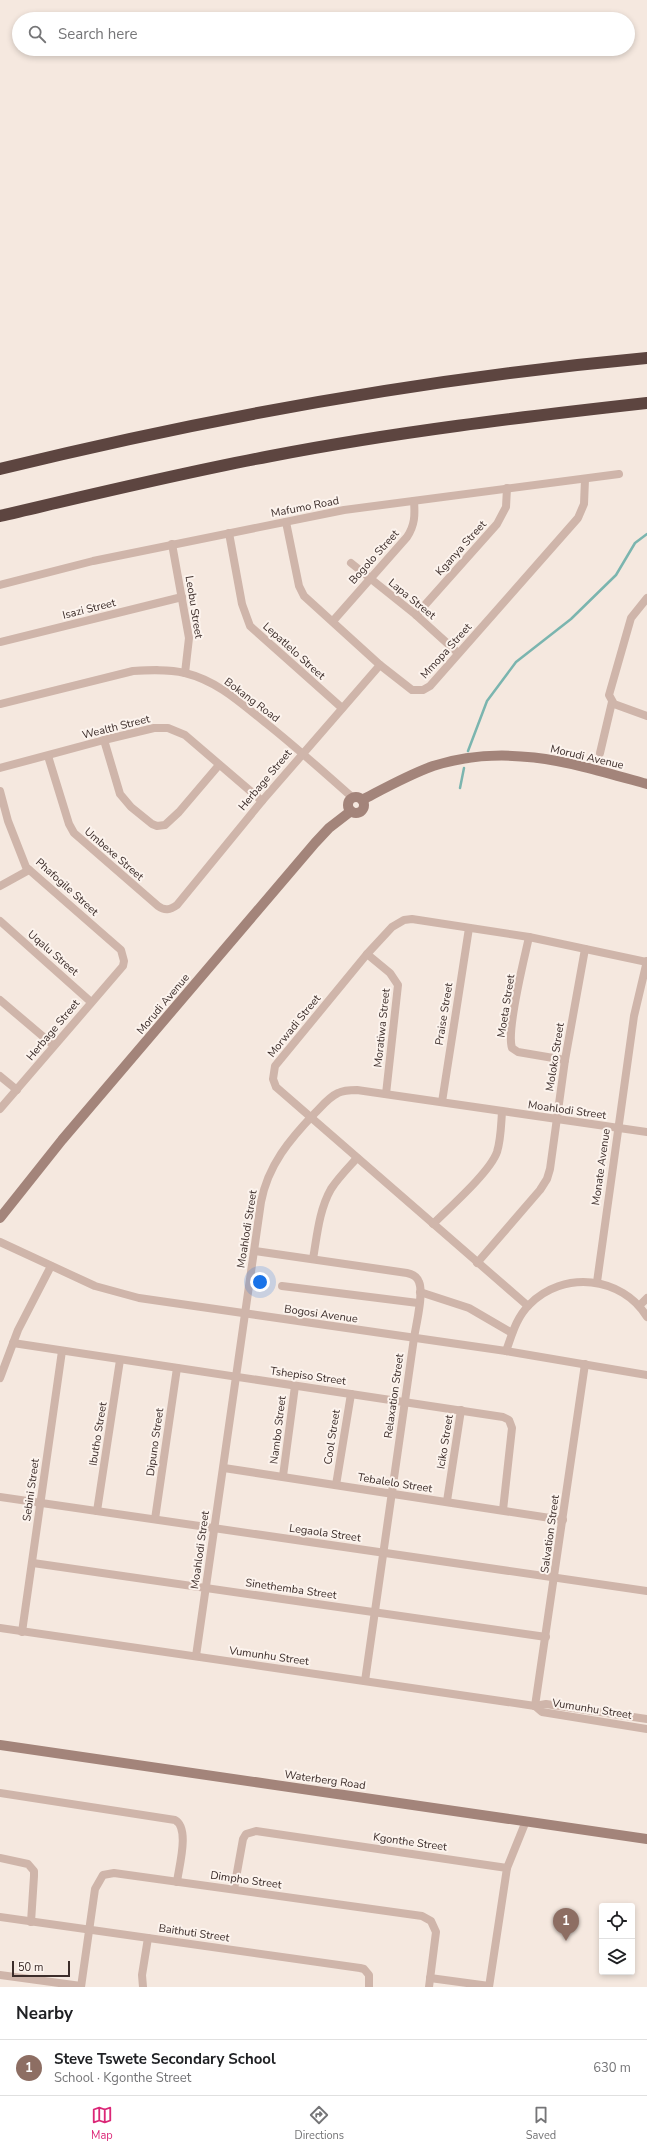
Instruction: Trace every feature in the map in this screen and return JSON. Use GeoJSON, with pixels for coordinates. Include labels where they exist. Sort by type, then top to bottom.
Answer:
{"type":"FeatureCollection","features":[{"type":"Feature","properties":{"kind":"highway"},"geometry":{"type":"LineString","coordinates":[[0,469],[169,431],[313,403],[475,378],[647,358]]}},
{"type":"Feature","properties":{"kind":"highway"},"geometry":{"type":"LineString","coordinates":[[0,516],[141,482],[272,456],[406,434],[546,414],[647,403]]}},
{"type":"Feature","properties":{"kind":"street","name":"Mafumo Road"},"geometry":{"type":"LineString","coordinates":[[0,585],[93,561],[172,544],[364,507],[619,474]]}},
{"type":"Feature","properties":{"kind":"street","name":"Mmopa Street"},"geometry":{"type":"LineString","coordinates":[[286,522],[302,593],[380,665],[412,690],[418,691],[430,686],[578,518],[584,504],[585,479]]}},
{"type":"Feature","properties":{"kind":"street","name":"Kganya Street"},"geometry":{"type":"LineString","coordinates":[[416,615],[497,524],[506,507],[507,488]]}},
{"type":"Feature","properties":{"kind":"street","name":"Bogolo Street"},"geometry":{"type":"LineString","coordinates":[[333,621],[412,530],[415,518],[414,501]]}},
{"type":"Feature","properties":{"kind":"street","name":"Lepatlelo Street"},"geometry":{"type":"LineString","coordinates":[[229,533],[242,604],[250,626],[342,708]]}},
{"type":"Feature","properties":{"kind":"street","name":"Leobu Street"},"geometry":{"type":"LineString","coordinates":[[172,544],[189,641],[185,673]]}},
{"type":"Feature","properties":{"kind":"street","name":"Lapa Street"},"geometry":{"type":"LineString","coordinates":[[351,563],[369,579],[416,615],[458,653]]}},
{"type":"Feature","properties":{"kind":"street","name":"Isazi Street"},"geometry":{"type":"LineString","coordinates":[[0,642],[182,597]]}},
{"type":"Feature","properties":{"kind":"street"},"geometry":{"type":"LineString","coordinates":[[600,753],[612,702],[609,691],[629,624],[633,615],[647,598]]}},
{"type":"Feature","properties":{"kind":"street","name":"Herbage Street"},"geometry":{"type":"LineString","coordinates":[[168,910],[177,905],[262,801],[380,665]]}},
{"type":"Feature","properties":{"kind":"street","name":"Bokang Road"},"geometry":{"type":"LineString","coordinates":[[0,704],[133,671],[154,670],[185,673],[222,688],[358,799]]}},
{"type":"Feature","properties":{"kind":"street"},"geometry":{"type":"LineString","coordinates":[[612,702],[621,707],[647,716]]}},
{"type":"Feature","properties":{"kind":"street","name":"Wealth Street"},"geometry":{"type":"LineString","coordinates":[[0,768],[154,728],[168,728],[185,735],[262,801]]}},
{"type":"Feature","properties":{"kind":"street"},"geometry":{"type":"LineString","coordinates":[[104,740],[120,794],[131,807],[152,824],[157,826],[165,825],[179,812],[219,765]]}},
{"type":"Feature","properties":{"kind":"street","name":"Morudi Avenue"},"geometry":{"type":"LineString","coordinates":[[0,1218],[62,1140],[315,843],[338,820],[351,811],[356,813],[362,811],[364,805],[358,799],[434,766],[481,756],[509,755],[565,761],[647,784]]}},
{"type":"Feature","properties":{"kind":"street","name":"Umbexe Street"},"geometry":{"type":"LineString","coordinates":[[48,756],[69,824],[74,833],[158,906],[168,910]]}},
{"type":"Feature","properties":{"kind":"street","name":"Phafogile Street"},"geometry":{"type":"LineString","coordinates":[[0,791],[4,822],[29,870],[121,950],[124,957],[123,966]]}},
{"type":"Feature","properties":{"kind":"street"},"geometry":{"type":"LineString","coordinates":[[0,886],[29,870]]}},
{"type":"Feature","properties":{"kind":"street","name":"Morwadi Street"},"geometry":{"type":"LineString","coordinates":[[528,1306],[276,1087],[273,1079],[275,1066],[367,954],[392,927],[404,920],[412,919],[529,938],[647,961]]}},
{"type":"Feature","properties":{"kind":"street","name":"Uqalu Street"},"geometry":{"type":"LineString","coordinates":[[0,921],[91,1002]]}},
{"type":"Feature","properties":{"kind":"street","name":"Praise Street"},"geometry":{"type":"LineString","coordinates":[[442,1102],[469,928]]}},
{"type":"Feature","properties":{"kind":"street","name":"Moeta Street"},"geometry":{"type":"LineString","coordinates":[[529,938],[511,1027],[510,1044],[512,1048],[518,1052],[565,1060]]}},
{"type":"Feature","properties":{"kind":"street","name":"Moloko Street"},"geometry":{"type":"LineString","coordinates":[[477,1263],[544,1185],[550,1169],[565,1060],[585,948]]}},
{"type":"Feature","properties":{"kind":"street","name":"Moratiwa Street"},"geometry":{"type":"LineString","coordinates":[[367,954],[390,973],[398,985],[386,1094]]}},
{"type":"Feature","properties":{"kind":"street","name":"Monate Avenue"},"geometry":{"type":"LineString","coordinates":[[597,1282],[634,1016],[647,961]]}},
{"type":"Feature","properties":{"kind":"street","name":"Herbage Street"},"geometry":{"type":"LineString","coordinates":[[0,1109],[53,1045],[123,966]]}},
{"type":"Feature","properties":{"kind":"street"},"geometry":{"type":"LineString","coordinates":[[0,1000],[53,1045]]}},
{"type":"Feature","properties":{"kind":"street"},"geometry":{"type":"LineString","coordinates":[[0,1076],[17,1090]]}},
{"type":"Feature","properties":{"kind":"street","name":"Moahlodi Street"},"geometry":{"type":"LineString","coordinates":[[196,1656],[261,1202],[268,1178],[282,1150],[328,1100],[340,1092],[357,1090],[557,1121],[647,1132]]}},
{"type":"Feature","properties":{"kind":"street"},"geometry":{"type":"LineString","coordinates":[[434,1224],[489,1165],[496,1153],[500,1138],[502,1112]]}},
{"type":"Feature","properties":{"kind":"street"},"geometry":{"type":"LineString","coordinates":[[313,1259],[320,1220],[326,1199],[334,1185],[357,1158]]}},
{"type":"Feature","properties":{"kind":"street","name":"Bogosi Avenue"},"geometry":{"type":"LineString","coordinates":[[0,1242],[95,1286],[124,1294],[245,1314],[506,1351],[647,1375]]}},
{"type":"Feature","properties":{"kind":"street"},"geometry":{"type":"LineString","coordinates":[[255,1250],[412,1274],[419,1281],[420,1292],[469,1308],[512,1333]]}},
{"type":"Feature","properties":{"kind":"street"},"geometry":{"type":"LineString","coordinates":[[0,1378],[24,1316],[51,1266]]}},
{"type":"Feature","properties":{"kind":"street"},"geometry":{"type":"LineString","coordinates":[[506,1351],[516,1323],[528,1306],[543,1294],[554,1288],[580,1282],[597,1282],[612,1287],[640,1305],[647,1317]]}},
{"type":"Feature","properties":{"kind":"street"},"geometry":{"type":"LineString","coordinates":[[282,1286],[418,1303]]}},
{"type":"Feature","properties":{"kind":"street","name":"Relaxation Street"},"geometry":{"type":"LineString","coordinates":[[364,1681],[420,1292]]}},
{"type":"Feature","properties":{"kind":"street"},"geometry":{"type":"LineString","coordinates":[[640,1305],[647,1298]]}},
{"type":"Feature","properties":{"kind":"street","name":"Tshepiso Street"},"geometry":{"type":"LineString","coordinates":[[13,1343],[62,1352],[503,1417],[509,1420],[512,1424],[503,1510]]}},
{"type":"Feature","properties":{"kind":"street","name":"Sebini Street"},"geometry":{"type":"LineString","coordinates":[[22,1632],[62,1352]]}},
{"type":"Feature","properties":{"kind":"street","name":"Ibutho Street"},"geometry":{"type":"LineString","coordinates":[[97,1510],[120,1360]]}},
{"type":"Feature","properties":{"kind":"street","name":"Salvation Street"},"geometry":{"type":"LineString","coordinates":[[534,1706],[546,1637],[585,1364]]}},
{"type":"Feature","properties":{"kind":"street","name":"Dipuno Street"},"geometry":{"type":"LineString","coordinates":[[155,1519],[177,1368]]}},
{"type":"Feature","properties":{"kind":"street","name":"Nambo Street"},"geometry":{"type":"LineString","coordinates":[[283,1476],[295,1386]]}},
{"type":"Feature","properties":{"kind":"street","name":"Cool Street"},"geometry":{"type":"LineString","coordinates":[[336,1485],[350,1394]]}},
{"type":"Feature","properties":{"kind":"street","name":"Iciko Street"},"geometry":{"type":"LineString","coordinates":[[447,1501],[461,1410]]}},
{"type":"Feature","properties":{"kind":"street","name":"Tebalelo Street"},"geometry":{"type":"LineString","coordinates":[[224,1468],[563,1520]]}},
{"type":"Feature","properties":{"kind":"street","name":"Legaola Street"},"geometry":{"type":"LineString","coordinates":[[0,1496],[647,1591]]}},
{"type":"Feature","properties":{"kind":"street","name":"Sinethemba Street"},"geometry":{"type":"LineString","coordinates":[[33,1563],[546,1637]]}},
{"type":"Feature","properties":{"kind":"street","name":"Vumunhu Street"},"geometry":{"type":"LineString","coordinates":[[0,1628],[534,1706],[546,1704],[647,1719]]}},
{"type":"Feature","properties":{"kind":"street","name":"Vumunhu Street"},"geometry":{"type":"LineString","coordinates":[[534,1706],[542,1712],[647,1729]]}},
{"type":"Feature","properties":{"kind":"street","name":"Waterberg Road"},"geometry":{"type":"LineString","coordinates":[[0,1745],[647,1839]]}},
{"type":"Feature","properties":{"kind":"street"},"geometry":{"type":"LineString","coordinates":[[0,1793],[175,1820],[181,1825],[183,1835],[177,1882]]}},
{"type":"Feature","properties":{"kind":"street"},"geometry":{"type":"LineString","coordinates":[[430,1978],[489,1986],[507,1868],[516,1852],[526,1821]]}},
{"type":"Feature","properties":{"kind":"street","name":"Kgonthe Street"},"geometry":{"type":"LineString","coordinates":[[234,1890],[243,1839],[246,1834],[256,1831],[507,1868]]}},
{"type":"Feature","properties":{"kind":"street"},"geometry":{"type":"LineString","coordinates":[[0,1858],[28,1864],[34,1871],[31,1922]]}},
{"type":"Feature","properties":{"kind":"street","name":"Dimpho Street"},"geometry":{"type":"LineString","coordinates":[[81,1986],[95,1889],[103,1875],[119,1873],[427,1918],[434,1924],[436,1932],[429,1987]]}},
{"type":"Feature","properties":{"kind":"street","name":"Baithuti Street"},"geometry":{"type":"LineString","coordinates":[[0,1918],[89,1929],[360,1968],[364,1969],[369,1975],[369,1987]]}},
{"type":"Feature","properties":{"kind":"street"},"geometry":{"type":"LineString","coordinates":[[143,1987],[142,1975],[148,1938]]}},
{"type":"Feature","properties":{"kind":"street"},"geometry":{"type":"LineString","coordinates":[[0,1975],[81,1986]]}},
{"type":"Feature","properties":{"kind":"waterway"},"geometry":{"type":"LineString","coordinates":[[468,751],[487,701],[516,662],[571,619],[616,575],[635,543],[647,534]]}},
{"type":"Feature","properties":{"kind":"waterway"},"geometry":{"type":"LineString","coordinates":[[460,788],[464,768]]}},
{"type":"Feature","properties":{"kind":"place","name":"Steve Tswete Secondary School"},"geometry":{"type":"Point","coordinates":[566,1941]}}]}
